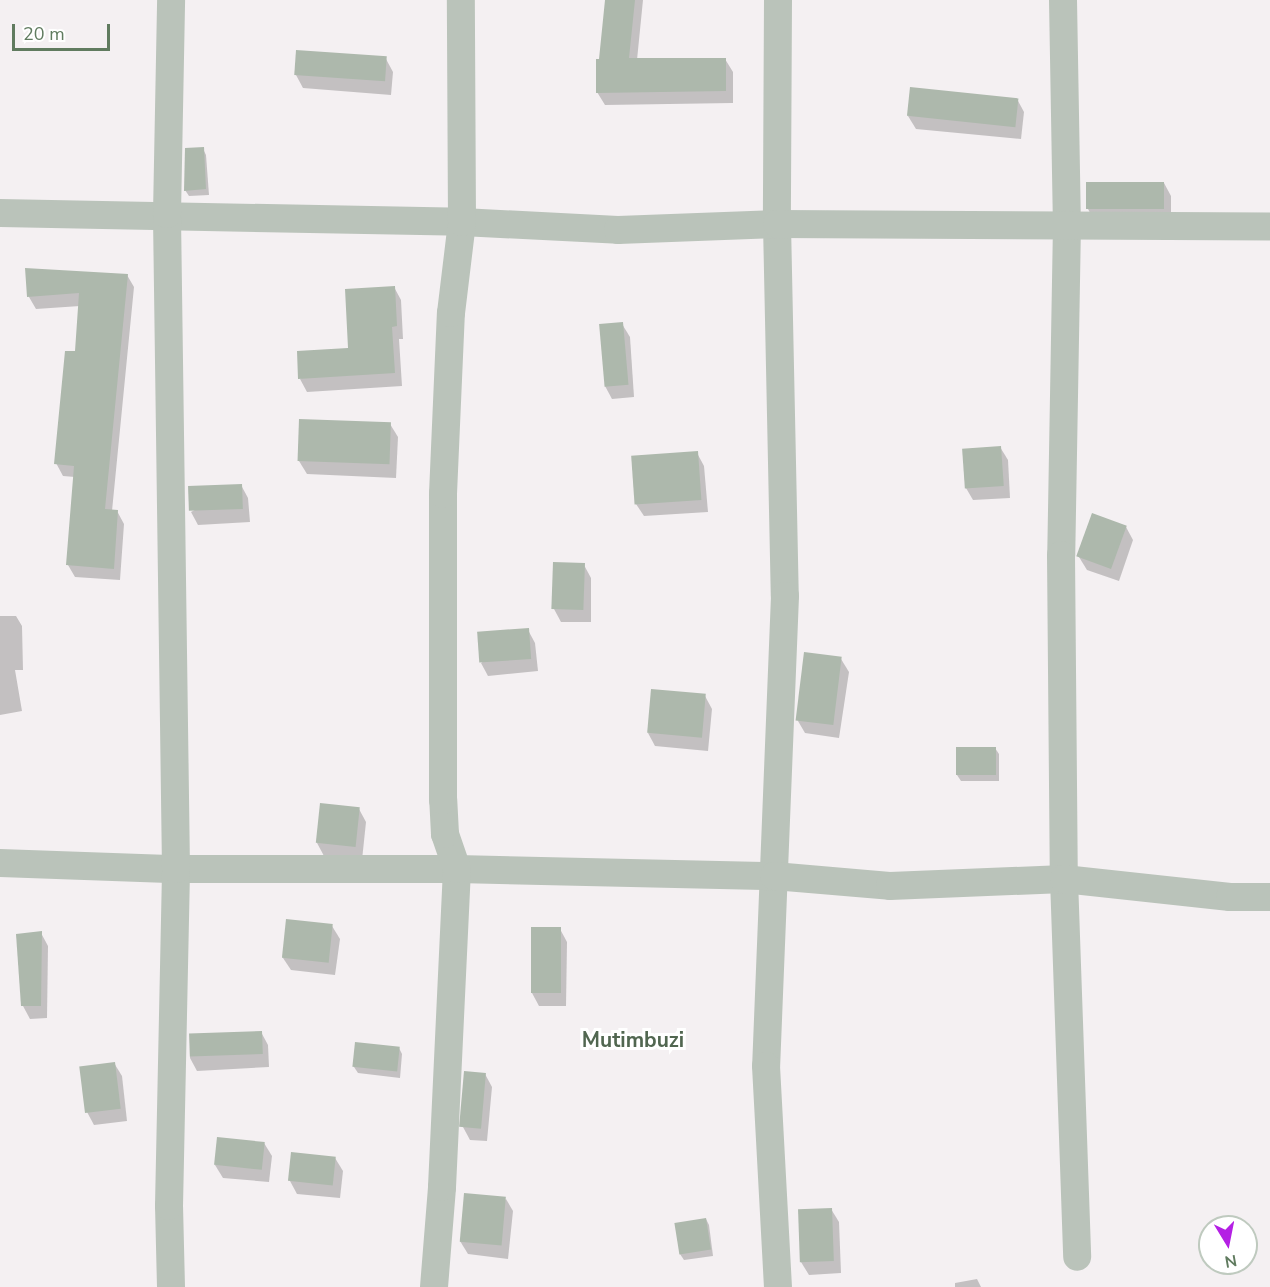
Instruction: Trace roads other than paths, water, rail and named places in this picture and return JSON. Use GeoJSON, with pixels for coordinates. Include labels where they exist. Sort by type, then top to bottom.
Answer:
{"type":"FeatureCollection","features":[{"type":"Feature","properties":{"kind":"street"},"geometry":{"type":"LineString","coordinates":[[171,0],[167,214],[176,869],[169,1206],[171,1287]]}},
{"type":"Feature","properties":{"kind":"street"},"geometry":{"type":"LineString","coordinates":[[434,1287],[442,1187],[457,869],[445,834],[443,800],[443,494],[451,313],[462,222],[461,0]]}},
{"type":"Feature","properties":{"kind":"street"},"geometry":{"type":"LineString","coordinates":[[778,0],[777,224],[785,596],[775,794],[766,1066],[778,1287]]}},
{"type":"Feature","properties":{"kind":"street"},"geometry":{"type":"LineString","coordinates":[[1063,0],[1067,224],[1060,555],[1064,879],[1077,1257]]}},
{"type":"Feature","properties":{"kind":"street"},"geometry":{"type":"LineString","coordinates":[[0,213],[167,214],[290,220],[462,222],[618,230],[777,224],[1270,227]]}},
{"type":"Feature","properties":{"kind":"street"},"geometry":{"type":"LineString","coordinates":[[0,863],[176,869],[457,869],[774,876],[890,886],[1064,879],[1230,897],[1270,897]]}},
{"type":"Feature","properties":{"kind":"district","name":"Mutimbuzi"},"geometry":{"type":"Point","coordinates":[633,1040]}}]}
